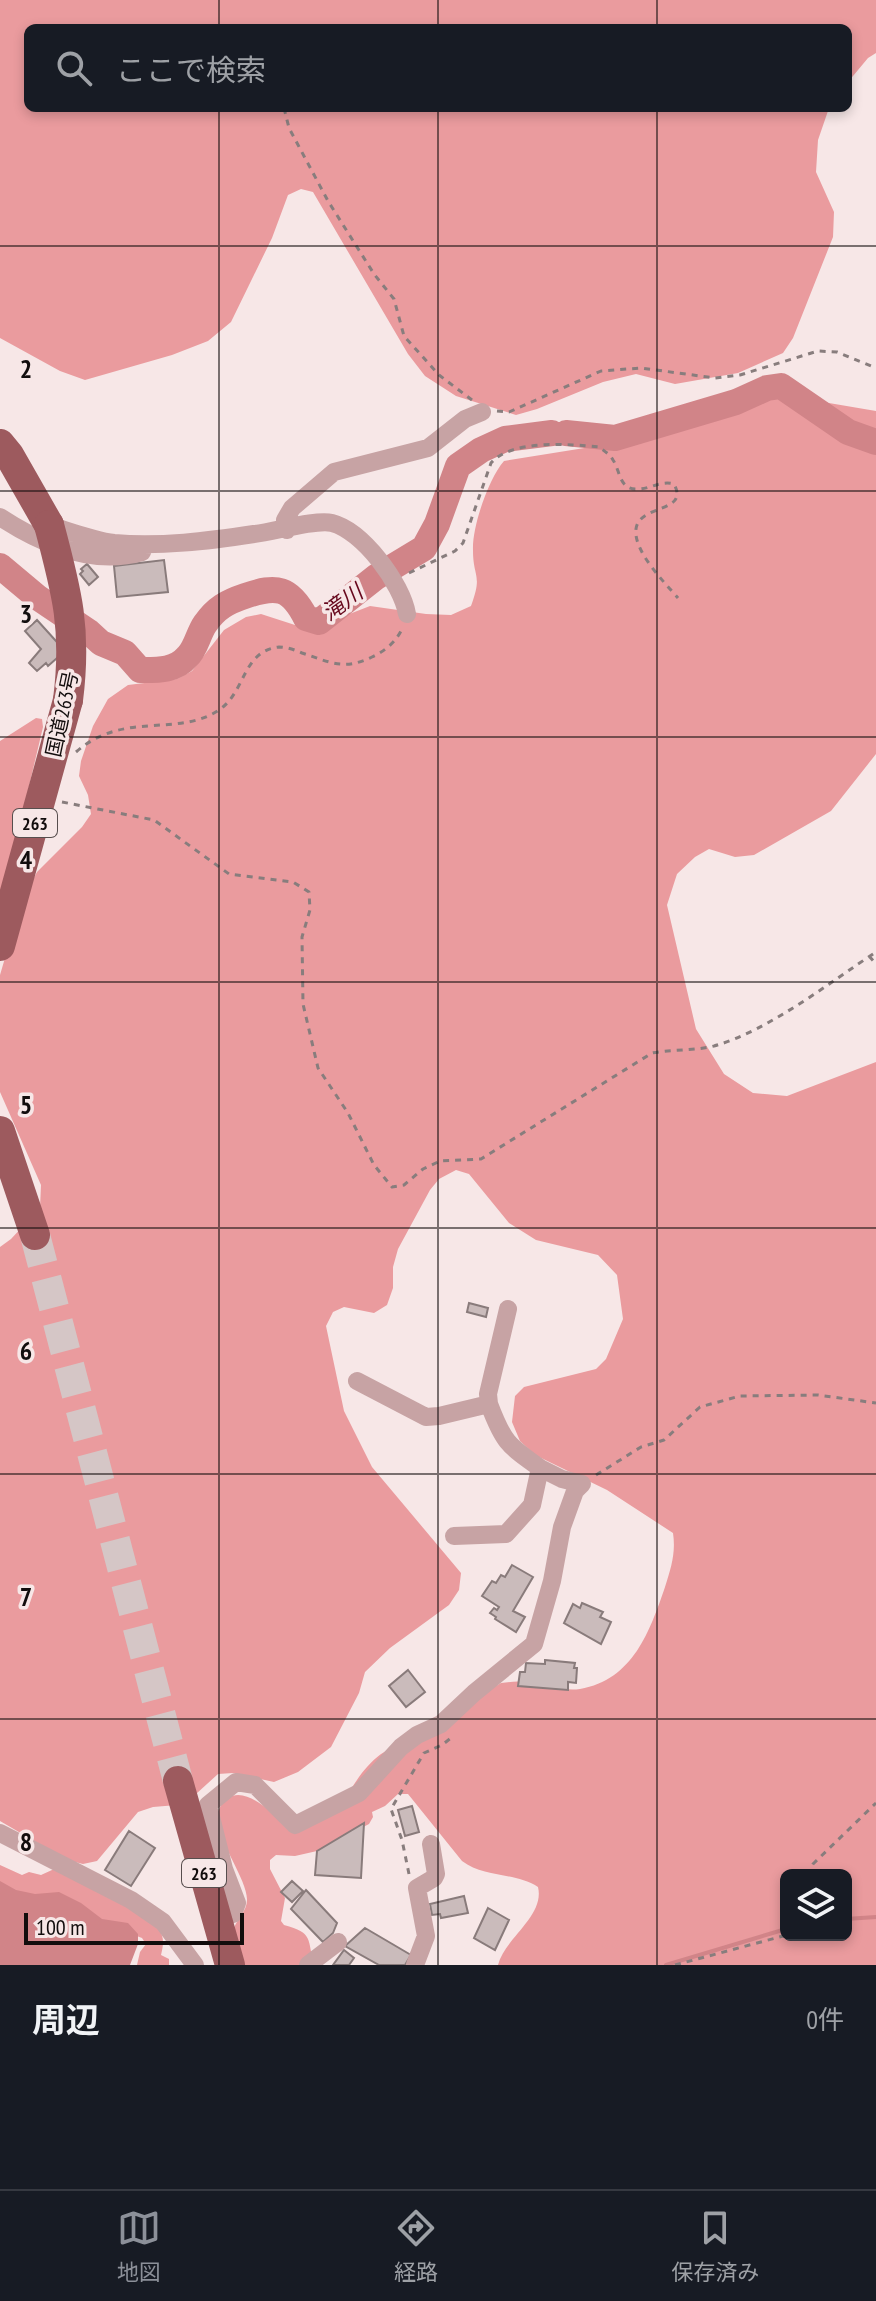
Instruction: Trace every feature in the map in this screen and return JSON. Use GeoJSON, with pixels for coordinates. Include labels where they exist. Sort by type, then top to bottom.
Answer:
{"type":"FeatureCollection","features":[{"type":"Feature","properties":{"kind":"highway","name":"国道263号"},"geometry":{"type":"LineString","coordinates":[[0,444],[49,525],[68,595],[73,660],[68,700],[52,764],[0,946]]}},
{"type":"Feature","properties":{"kind":"highway"},"geometry":{"type":"LineString","coordinates":[[0,1131],[35,1235]]}},
{"type":"Feature","properties":{"kind":"highway","name":"263"},"geometry":{"type":"LineString","coordinates":[[178,1781],[230,1965]]}},
{"type":"Feature","properties":{"kind":"street"},"geometry":{"type":"LineString","coordinates":[[287,530],[285,520],[292,508],[334,472],[428,448],[465,419],[482,412]]}},
{"type":"Feature","properties":{"kind":"street"},"geometry":{"type":"LineString","coordinates":[[0,517],[75,553],[95,557],[129,556],[142,552],[145,544]]}},
{"type":"Feature","properties":{"kind":"street"},"geometry":{"type":"LineString","coordinates":[[49,525],[111,542],[145,544],[182,543],[287,530],[317,521],[335,524],[357,537],[394,580],[405,599],[407,614]]}},
{"type":"Feature","properties":{"kind":"street"},"geometry":{"type":"LineString","coordinates":[[508,1309],[491,1378],[489,1404],[502,1437],[510,1448],[540,1468],[562,1479],[582,1484]]}},
{"type":"Feature","properties":{"kind":"street"},"geometry":{"type":"LineString","coordinates":[[357,1381],[426,1417],[489,1404]]}},
{"type":"Feature","properties":{"kind":"street"},"geometry":{"type":"LineString","coordinates":[[454,1536],[506,1534],[532,1505],[540,1468]]}},
{"type":"Feature","properties":{"kind":"street"},"geometry":{"type":"LineString","coordinates":[[217,1919],[233,1914],[237,1903],[224,1869],[208,1805],[236,1782],[255,1785],[295,1825],[359,1793],[401,1747],[417,1735],[441,1724],[534,1644],[552,1581],[562,1527],[575,1491],[582,1484]]}},
{"type":"Feature","properties":{"kind":"street"},"geometry":{"type":"LineString","coordinates":[[0,1833],[131,1900],[163,1922],[195,1965]]}},
{"type":"Feature","properties":{"kind":"street"},"geometry":{"type":"LineString","coordinates":[[415,1965],[426,1936],[417,1888],[436,1874],[431,1844]]}},
{"type":"Feature","properties":{"kind":"street"},"geometry":{"type":"LineString","coordinates":[[308,1965],[338,1942]]}},
{"type":"Feature","properties":{"kind":"path"},"geometry":{"type":"LineString","coordinates":[[285,112],[289,128],[328,201],[374,274],[394,299],[404,336],[439,375],[480,406],[482,412],[509,412],[601,371],[641,368],[715,378],[740,375],[818,351],[837,352],[876,368]]}},
{"type":"Feature","properties":{"kind":"path"},"geometry":{"type":"LineString","coordinates":[[394,580],[455,551],[463,543],[491,463],[499,454],[566,444],[599,447],[616,463],[618,475],[625,485],[634,490],[666,482],[674,484],[678,490],[676,499],[670,506],[646,513],[638,521],[635,532],[641,550],[678,598]]}},
{"type":"Feature","properties":{"kind":"path"},"geometry":{"type":"LineString","coordinates":[[52,764],[65,761],[84,745],[126,726],[198,721],[221,709],[235,695],[250,662],[265,649],[283,647],[336,664],[355,665],[384,652],[401,633],[407,614]]}},
{"type":"Feature","properties":{"kind":"path"},"geometry":{"type":"LineString","coordinates":[[42,797],[98,811],[154,820],[229,874],[293,882],[309,892],[310,910],[302,937],[303,1004],[318,1068],[348,1113],[374,1165],[392,1187],[404,1185],[423,1169],[440,1161],[481,1159],[652,1053],[716,1045],[765,1023],[876,952]]}},
{"type":"Feature","properties":{"kind":"path"},"geometry":{"type":"LineString","coordinates":[[869,956],[876,964]]}},
{"type":"Feature","properties":{"kind":"path"},"geometry":{"type":"LineString","coordinates":[[582,1484],[641,1447],[664,1440],[700,1407],[740,1396],[818,1395],[876,1403]]}},
{"type":"Feature","properties":{"kind":"path"},"geometry":{"type":"LineString","coordinates":[[417,1888],[410,1876],[391,1809],[424,1753],[451,1737]]}},
{"type":"Feature","properties":{"kind":"path"},"geometry":{"type":"LineString","coordinates":[[810,1869],[876,1803]]}},
{"type":"Feature","properties":{"kind":"path"},"geometry":{"type":"LineString","coordinates":[[675,1965],[780,1937]]}},
{"type":"Feature","properties":{"kind":"shaded area"},"geometry":{"type":"Polygon","coordinates":[[[0,0],[876,0],[876,53],[852,77],[852,24],[24,24],[24,112],[828,112],[818,140],[816,172],[834,212],[833,237],[793,338],[783,353],[738,373],[675,384],[636,374],[603,382],[516,415],[456,396],[425,376],[408,354],[313,192],[301,189],[288,195],[272,238],[231,322],[208,341],[172,355],[85,380],[60,371],[0,338],[0,0]]]}},
{"type":"Feature","properties":{"kind":"shaded area"},"geometry":{"type":"Polygon","coordinates":[[[770,393],[876,411],[876,754],[831,811],[754,855],[735,857],[709,849],[695,857],[677,874],[667,905],[696,1029],[724,1074],[753,1093],[787,1096],[876,1062],[876,1965],[498,1965],[536,1908],[538,1887],[520,1879],[480,1870],[462,1861],[408,1794],[398,1794],[385,1806],[372,1812],[369,1824],[317,1851],[295,1856],[276,1855],[270,1860],[270,1869],[285,1898],[281,1921],[308,1938],[314,1965],[237,1965],[233,1932],[247,1900],[218,1819],[220,1807],[228,1798],[235,1795],[251,1798],[286,1824],[337,1811],[362,1773],[381,1754],[501,1683],[522,1682],[573,1690],[598,1684],[614,1675],[637,1651],[659,1604],[671,1567],[673,1533],[607,1490],[535,1455],[520,1441],[512,1422],[515,1396],[524,1387],[596,1369],[606,1359],[623,1319],[617,1275],[598,1255],[536,1240],[509,1223],[469,1174],[456,1170],[439,1179],[430,1190],[398,1249],[393,1267],[393,1288],[387,1305],[374,1313],[344,1307],[333,1312],[326,1326],[344,1411],[372,1467],[461,1573],[459,1590],[449,1605],[390,1648],[365,1672],[359,1693],[331,1747],[298,1772],[274,1782],[233,1773],[218,1774],[196,1794],[177,1805],[138,1812],[97,1861],[83,1864],[67,1860],[0,1821],[0,1247],[40,1208],[41,1185],[0,1092],[0,975],[22,900],[37,872],[91,814],[88,795],[79,776],[81,761],[93,726],[108,699],[128,685],[177,679],[192,671],[224,630],[246,617],[261,614],[295,625],[316,627],[370,606],[451,615],[471,606],[477,582],[473,559],[475,528],[487,490],[504,461],[653,437],[770,393]]]}},
{"type":"Feature","properties":{"kind":"shaded area"},"geometry":{"type":"Polygon","coordinates":[[[36,718],[42,719],[43,727],[0,909],[0,741],[36,718]]]}},
{"type":"Feature","properties":{"kind":"shaded area"},"geometry":{"type":"Polygon","coordinates":[[[0,1865],[22,1875],[29,1872],[41,1875],[58,1870],[126,1905],[159,1930],[163,1939],[161,1955],[169,1959],[169,1965],[137,1965],[146,1944],[142,1938],[42,1900],[0,1888],[0,1865]]]}},
{"type":"Feature","properties":{"kind":"shaded area"},"geometry":{"type":"Polygon","coordinates":[[[0,1881],[16,1890],[35,1894],[59,1892],[102,1919],[128,1923],[138,1934],[138,1944],[130,1965],[0,1965],[0,1881]]]}},
{"type":"Feature","properties":{"kind":"building"},"geometry":{"type":"Polygon","coordinates":[[[164,560],[168,592],[117,597],[114,566],[164,560]]]}},
{"type":"Feature","properties":{"kind":"building"},"geometry":{"type":"Polygon","coordinates":[[[87,564],[98,577],[89,585],[80,574],[87,564]]]}},
{"type":"Feature","properties":{"kind":"building"},"geometry":{"type":"Polygon","coordinates":[[[37,620],[65,651],[37,671],[29,663],[41,649],[25,631],[37,620]]]}},
{"type":"Feature","properties":{"kind":"building"},"geometry":{"type":"Polygon","coordinates":[[[469,1303],[488,1308],[486,1317],[467,1312],[469,1303]]]}},
{"type":"Feature","properties":{"kind":"building"},"geometry":{"type":"Polygon","coordinates":[[[512,1565],[533,1577],[513,1611],[525,1617],[516,1632],[495,1619],[490,1613],[499,1607],[482,1596],[492,1581],[496,1583],[501,1575],[505,1577],[512,1565]]]}},
{"type":"Feature","properties":{"kind":"building"},"geometry":{"type":"Polygon","coordinates":[[[582,1603],[603,1612],[600,1617],[611,1622],[601,1644],[564,1623],[573,1604],[580,1608],[582,1603]]]}},
{"type":"Feature","properties":{"kind":"building"},"geometry":{"type":"Polygon","coordinates":[[[545,1660],[575,1663],[576,1683],[568,1682],[568,1690],[518,1686],[520,1672],[525,1672],[526,1663],[545,1664],[545,1660]]]}},
{"type":"Feature","properties":{"kind":"building"},"geometry":{"type":"Polygon","coordinates":[[[408,1670],[425,1692],[406,1707],[389,1686],[408,1670]]]}},
{"type":"Feature","properties":{"kind":"building"},"geometry":{"type":"Polygon","coordinates":[[[412,1806],[419,1832],[405,1836],[398,1810],[412,1806]]]}},
{"type":"Feature","properties":{"kind":"building"},"geometry":{"type":"Polygon","coordinates":[[[364,1823],[361,1878],[315,1875],[317,1851],[364,1823]]]}},
{"type":"Feature","properties":{"kind":"building"},"geometry":{"type":"Polygon","coordinates":[[[129,1831],[155,1848],[131,1886],[105,1870],[129,1831]]]}},
{"type":"Feature","properties":{"kind":"building"},"geometry":{"type":"Polygon","coordinates":[[[292,1881],[303,1891],[292,1902],[281,1892],[292,1881]]]}},
{"type":"Feature","properties":{"kind":"building"},"geometry":{"type":"Polygon","coordinates":[[[306,1890],[337,1923],[333,1933],[323,1942],[291,1909],[306,1890]]]}},
{"type":"Feature","properties":{"kind":"building"},"geometry":{"type":"Polygon","coordinates":[[[464,1896],[468,1913],[441,1918],[440,1914],[432,1915],[430,1904],[464,1896]]]}},
{"type":"Feature","properties":{"kind":"building"},"geometry":{"type":"Polygon","coordinates":[[[488,1908],[509,1920],[495,1950],[474,1938],[488,1908]]]}},
{"type":"Feature","properties":{"kind":"building"},"geometry":{"type":"Polygon","coordinates":[[[365,1928],[411,1955],[405,1965],[379,1965],[345,1946],[365,1928]]]}},
{"type":"Feature","properties":{"kind":"building"},"geometry":{"type":"Polygon","coordinates":[[[344,1950],[354,1958],[349,1965],[333,1965],[344,1950]]]}},
{"type":"Feature","properties":{"kind":"waterway","name":"滝川"},"geometry":{"type":"LineString","coordinates":[[566,433],[615,438],[781,386],[848,432],[876,442]]}},
{"type":"Feature","properties":{"kind":"waterway","name":"滝川"},"geometry":{"type":"LineString","coordinates":[[0,566],[101,643],[125,653],[140,670],[165,669],[177,665],[190,654],[205,624],[218,610],[256,593],[282,591],[294,600],[306,618],[319,622],[376,577],[424,548],[437,524],[458,466],[481,450],[505,439],[552,433]]}},
{"type":"Feature","properties":{"kind":"waterway"},"geometry":{"type":"LineString","coordinates":[[852,1919],[876,1917]]}},
{"type":"Feature","properties":{"kind":"waterway"},"geometry":{"type":"LineString","coordinates":[[666,1965],[780,1931]]}},
{"type":"Feature","properties":{"kind":"tunnel"},"geometry":{"type":"LineString","coordinates":[[35,1235],[178,1781]]}}]}
